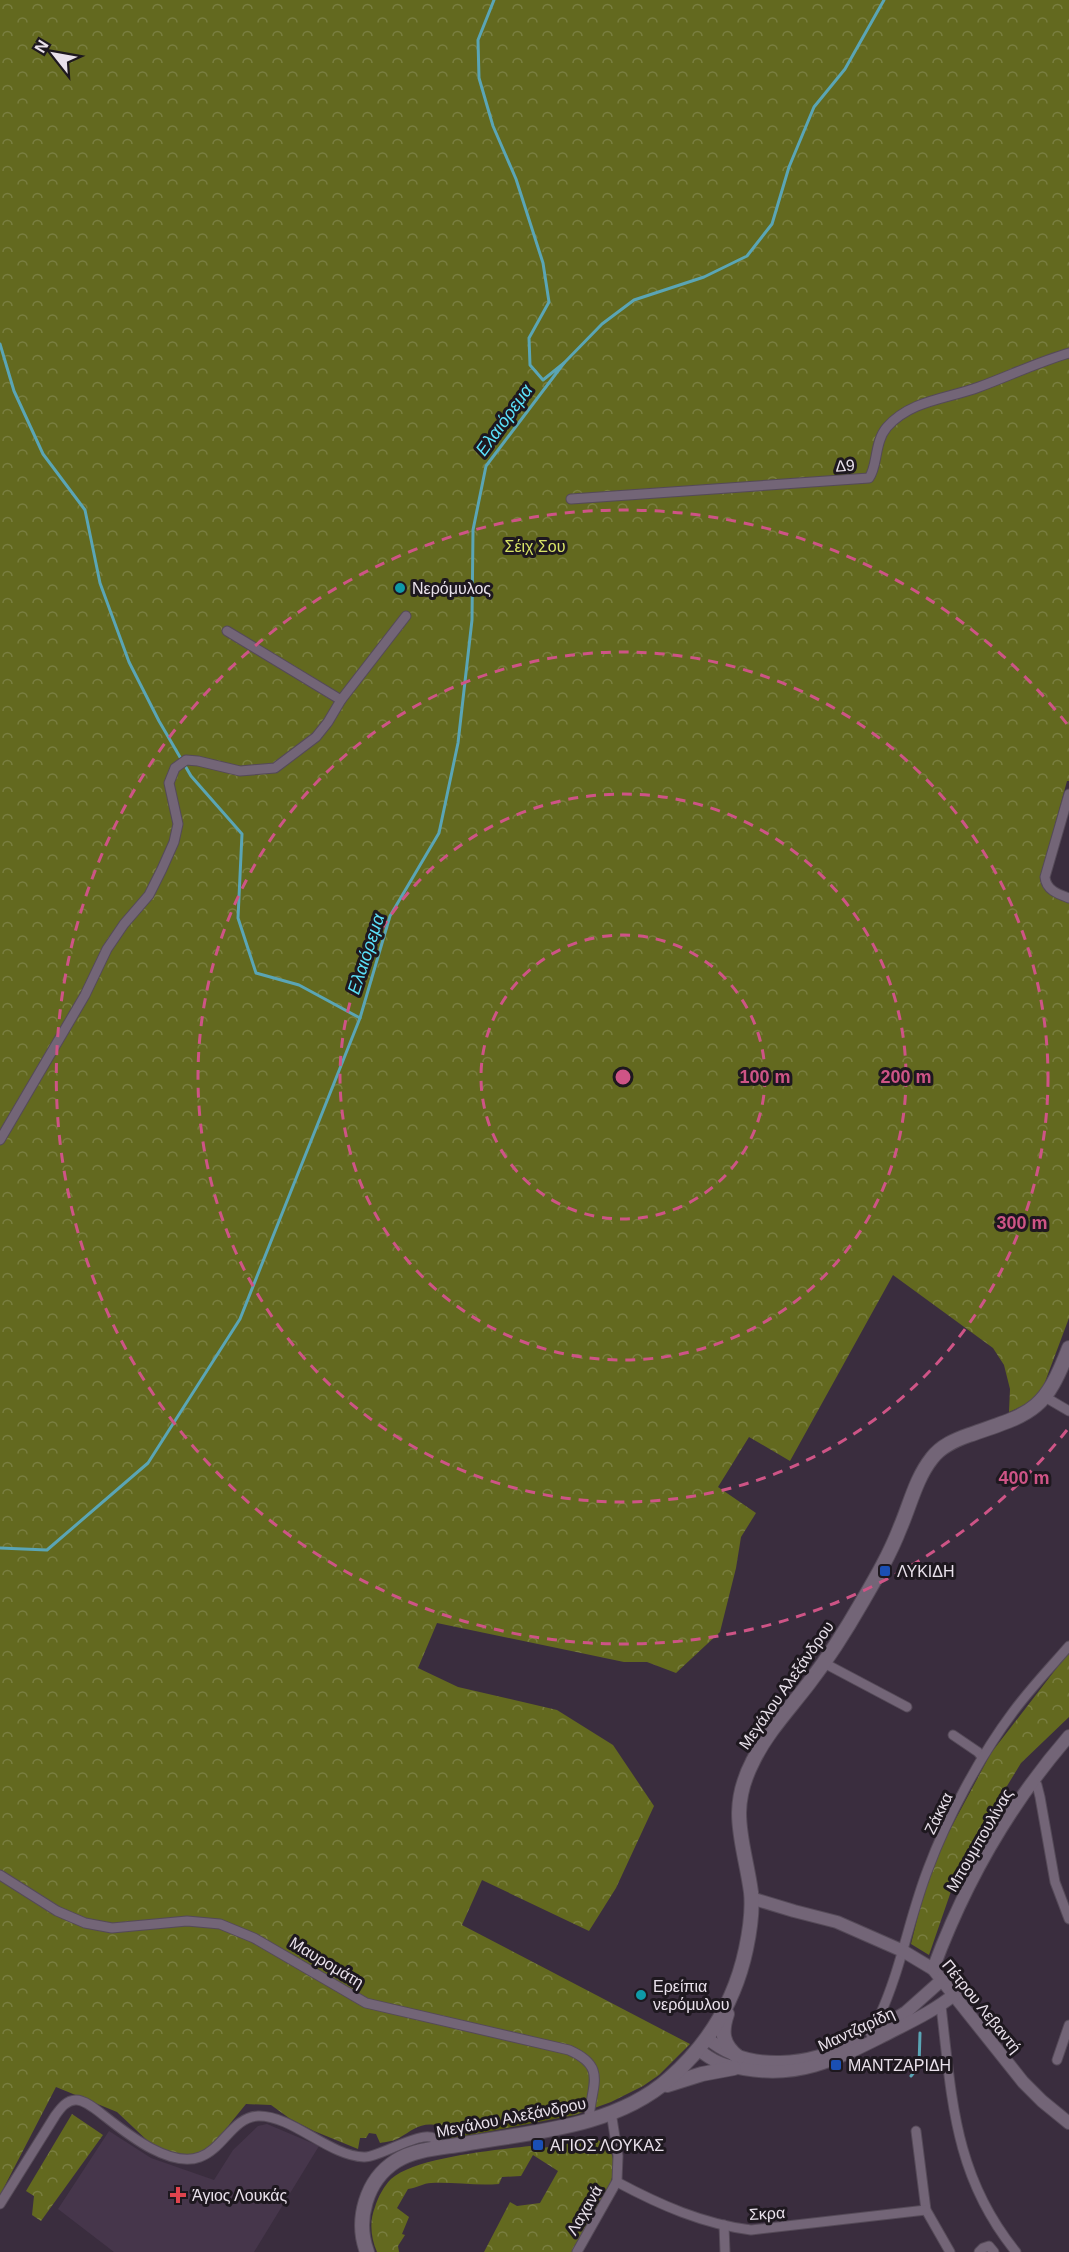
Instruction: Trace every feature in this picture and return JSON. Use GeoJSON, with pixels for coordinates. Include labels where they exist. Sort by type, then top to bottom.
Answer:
{"type":"FeatureCollection","features":[{"type":"Feature","properties":{"kind":"main road","name":"Μεγάλου Αλεξάνδρου"},"geometry":{"type":"LineString","coordinates":[[367,2252],[363,2238],[362,2215],[368,2195],[377,2179],[399,2160],[440,2148],[589,2120],[611,2112],[642,2098],[659,2087],[699,2049],[720,2019],[734,1990],[749,1935],[752,1898],[739,1831],[739,1803],[752,1762],[824,1663],[883,1566],[916,1485],[934,1455],[962,1437],[1024,1415],[1045,1397],[1059,1375],[1069,1348]]}},
{"type":"Feature","properties":{"kind":"main road"},"geometry":{"type":"LineString","coordinates":[[659,2087],[736,2062],[723,2035],[723,2027],[734,1990]]}},
{"type":"Feature","properties":{"kind":"street","name":"Δ9"},"geometry":{"type":"LineString","coordinates":[[571,499],[869,478],[877,446],[885,429],[896,418],[920,403],[973,389],[1069,353]]}},
{"type":"Feature","properties":{"kind":"street"},"geometry":{"type":"LineString","coordinates":[[0,1140],[76,1011],[109,945],[123,924],[149,895],[162,868],[174,842],[178,824],[169,783],[175,768],[186,760],[240,771],[274,768],[316,737],[328,723],[341,700],[406,616]]}},
{"type":"Feature","properties":{"kind":"street"},"geometry":{"type":"LineString","coordinates":[[227,631],[341,700]]}},
{"type":"Feature","properties":{"kind":"street"},"geometry":{"type":"LineString","coordinates":[[1069,794],[1045,881],[1050,889],[1069,898]]}},
{"type":"Feature","properties":{"kind":"street"},"geometry":{"type":"LineString","coordinates":[[1045,1397],[1069,1411]]}},
{"type":"Feature","properties":{"kind":"street","name":"Ζάκκα"},"geometry":{"type":"LineString","coordinates":[[879,2017],[891,1990],[928,1867],[982,1757],[1014,1710],[1069,1646]]}},
{"type":"Feature","properties":{"kind":"street"},"geometry":{"type":"LineString","coordinates":[[824,1663],[907,1707]]}},
{"type":"Feature","properties":{"kind":"street"},"geometry":{"type":"LineString","coordinates":[[953,1735],[982,1757]]}},
{"type":"Feature","properties":{"kind":"street","name":"Μπουμπουλίνας"},"geometry":{"type":"LineString","coordinates":[[933,1969],[942,1945],[991,1847],[1033,1780],[1069,1736]]}},
{"type":"Feature","properties":{"kind":"street"},"geometry":{"type":"LineString","coordinates":[[1033,1780],[1040,1797],[1055,1881],[1069,1919]]}},
{"type":"Feature","properties":{"kind":"street","name":"Μαυρομάτη"},"geometry":{"type":"LineString","coordinates":[[0,1875],[64,1914],[85,1923],[112,1928],[187,1921],[220,1924],[261,1941],[366,2003],[544,2043],[574,2052],[588,2060],[594,2069],[589,2120]]}},
{"type":"Feature","properties":{"kind":"street","name":"Πέτρου Λεβαντή"},"geometry":{"type":"LineString","coordinates":[[752,1898],[837,1922],[903,1951],[933,1969],[1023,2082],[1042,2102],[1069,2123]]}},
{"type":"Feature","properties":{"kind":"street","name":"Μαντζαρίδη"},"geometry":{"type":"LineString","coordinates":[[699,2049],[716,2062],[786,2062],[810,2057],[849,2045],[906,2012],[943,1979]]}},
{"type":"Feature","properties":{"kind":"street","name":"Μαντζαρίδη"},"geometry":{"type":"LineString","coordinates":[[707,2038],[736,2062],[761,2072],[786,2073],[814,2067],[852,2052],[941,2006],[955,1994]]}},
{"type":"Feature","properties":{"kind":"street"},"geometry":{"type":"LineString","coordinates":[[941,2006],[953,2108],[965,2161],[979,2195],[1016,2252]]}},
{"type":"Feature","properties":{"kind":"street"},"geometry":{"type":"LineString","coordinates":[[1057,2060],[1069,2025]]}},
{"type":"Feature","properties":{"kind":"street"},"geometry":{"type":"LineString","coordinates":[[0,2204],[55,2116],[64,2104],[73,2100],[88,2105],[154,2150],[181,2160],[191,2160],[210,2153],[246,2118],[260,2116],[284,2123],[341,2151],[365,2158],[377,2156],[424,2136],[434,2137],[440,2148]]}},
{"type":"Feature","properties":{"kind":"street","name":"Λαχανά"},"geometry":{"type":"LineString","coordinates":[[577,2252],[617,2182],[618,2156],[611,2112]]}},
{"type":"Feature","properties":{"kind":"street"},"geometry":{"type":"LineString","coordinates":[[916,2131],[926,2210],[950,2252]]}},
{"type":"Feature","properties":{"kind":"street","name":"Σκρα"},"geometry":{"type":"LineString","coordinates":[[617,2182],[680,2212],[724,2225],[760,2230],[926,2210]]}},
{"type":"Feature","properties":{"kind":"street"},"geometry":{"type":"LineString","coordinates":[[724,2225],[725,2252]]}},
{"type":"Feature","properties":{"kind":"street"},"geometry":{"type":"LineString","coordinates":[[979,2252],[989,2246],[994,2252]]}},
{"type":"Feature","properties":{"kind":"shaded area","name":"Άγιος Λουκάς"},"geometry":{"type":"Polygon","coordinates":[[[267,2124],[319,2146],[254,2252],[114,2252],[58,2209],[109,2131],[151,2158],[214,2180],[233,2150],[258,2126],[267,2124]]]}},
{"type":"Feature","properties":{"kind":"green space","name":"Σέιχ Σου"},"geometry":{"type":"Polygon","coordinates":[[[0,0],[1069,0],[1069,781],[1067,781],[1040,879],[1045,890],[1069,902],[1069,1318],[1042,1390],[1033,1401],[1009,1412],[1010,1389],[1004,1365],[993,1348],[893,1275],[790,1461],[749,1437],[718,1487],[756,1513],[741,1537],[736,1568],[720,1632],[676,1673],[647,1662],[624,1662],[437,1623],[418,1668],[458,1687],[557,1710],[613,1745],[654,1806],[616,1888],[589,1931],[482,1880],[462,1925],[690,2044],[659,2075],[611,2102],[575,2115],[560,2111],[525,2119],[428,2125],[418,2127],[395,2140],[380,2143],[376,2134],[369,2133],[366,2138],[360,2138],[358,2149],[314,2131],[289,2118],[271,2105],[246,2104],[211,2147],[197,2156],[174,2153],[151,2144],[117,2112],[56,2087],[0,2195],[0,0]]]}},
{"type":"Feature","properties":{"kind":"green space"},"geometry":{"type":"Polygon","coordinates":[[[1069,1652],[1069,1717],[1021,1763],[990,1814],[958,1871],[929,1955],[911,1944],[930,1867],[991,1753],[1069,1652]]]}},
{"type":"Feature","properties":{"kind":"green space"},"geometry":{"type":"Polygon","coordinates":[[[560,2111],[575,2115],[449,2139],[439,2126],[525,2119],[560,2111]]]}},
{"type":"Feature","properties":{"kind":"green space"},"geometry":{"type":"Polygon","coordinates":[[[72,2114],[103,2135],[41,2221],[32,2215],[34,2196],[26,2191],[72,2114]]]}},
{"type":"Feature","properties":{"kind":"green space"},"geometry":{"type":"Polygon","coordinates":[[[596,2139],[608,2148],[613,2161],[612,2176],[599,2210],[572,2252],[484,2252],[510,2202],[517,2206],[540,2203],[558,2171],[533,2155],[521,2176],[502,2177],[499,2184],[431,2183],[408,2189],[397,2208],[409,2217],[402,2234],[405,2235],[398,2246],[399,2252],[377,2252],[373,2241],[373,2213],[386,2185],[403,2171],[437,2160],[478,2152],[530,2146],[537,2149],[596,2139]]]}},
{"type":"Feature","properties":{"kind":"waterway","name":"Ελαιόρεμα"},"geometry":{"type":"LineString","coordinates":[[360,1018],[390,916],[439,833],[458,743],[472,620],[473,530],[486,466],[564,363],[543,380],[530,365],[529,338],[549,302],[543,263],[516,179],[493,126],[479,78],[478,40],[494,0]]}},
{"type":"Feature","properties":{"kind":"waterway"},"geometry":{"type":"LineString","coordinates":[[564,363],[602,324],[634,300],[704,277],[747,256],[772,224],[789,167],[814,107],[845,69],[884,0]]}},
{"type":"Feature","properties":{"kind":"waterway"},"geometry":{"type":"LineString","coordinates":[[0,344],[14,391],[43,454],[85,510],[100,583],[129,662],[159,721],[191,776],[242,834],[238,918],[256,973],[299,985],[360,1018],[240,1319],[148,1463],[47,1550],[0,1548]]}},
{"type":"Feature","properties":{"kind":"waterway"},"geometry":{"type":"LineString","coordinates":[[911,2076],[919,2066],[920,2033]]}},
{"type":"Feature","properties":{"kind":"place","name":"Νερόμυλος"},"geometry":{"type":"Point","coordinates":[400,588]}},
{"type":"Feature","properties":{"kind":"place","name":"ΛΥΚΙΔΗ"},"geometry":{"type":"Point","coordinates":[885,1571]}},
{"type":"Feature","properties":{"kind":"place","name":"Ερείπια νερόμυλου"},"geometry":{"type":"Point","coordinates":[641,1995]}},
{"type":"Feature","properties":{"kind":"place","name":"ΜΑΝΤΖΑΡΙΔΗ"},"geometry":{"type":"Point","coordinates":[836,2065]}},
{"type":"Feature","properties":{"kind":"place","name":"ΑΓΙΟΣ ΛΟΥΚΑΣ"},"geometry":{"type":"Point","coordinates":[538,2145]}},
{"type":"Feature","properties":{"kind":"place","name":"Άγιος Λουκάς"},"geometry":{"type":"Point","coordinates":[178,2195]}}]}
